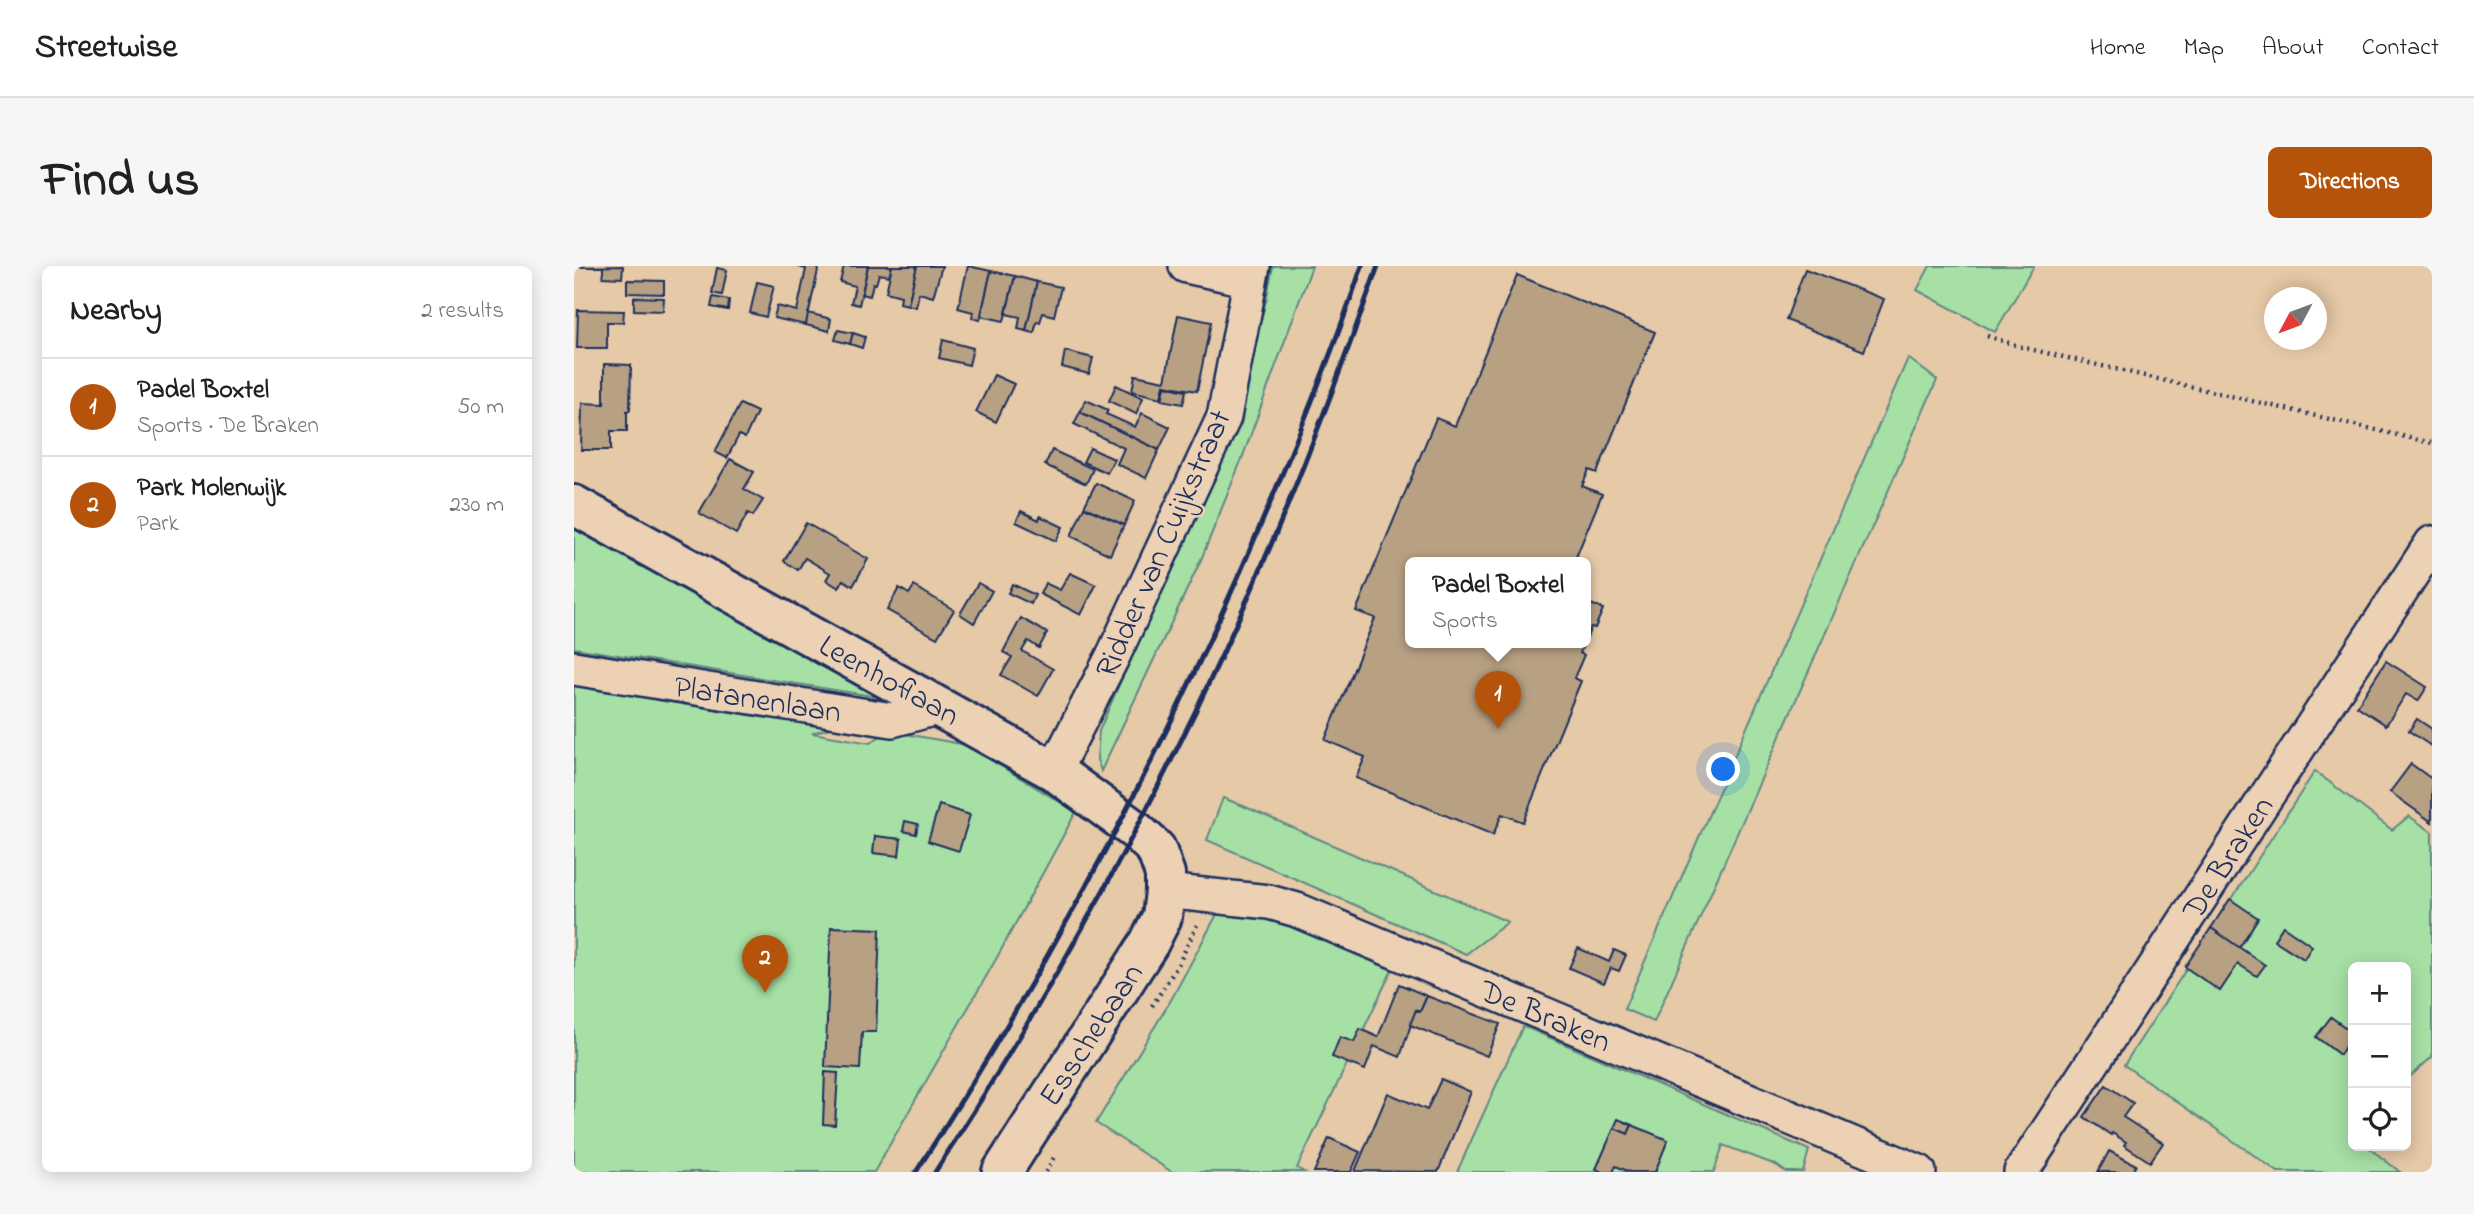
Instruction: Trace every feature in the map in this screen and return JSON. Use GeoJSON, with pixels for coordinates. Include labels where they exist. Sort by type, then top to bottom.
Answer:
{"type":"FeatureCollection","features":[{"type":"Feature","properties":{"kind":"street"},"geometry":{"type":"LineString","coordinates":[[1186,266],[1252,273]]}},
{"type":"Feature","properties":{"kind":"street","name":"Ridder van Cuijkstraat"},"geometry":{"type":"LineString","coordinates":[[1055,771],[1113,656],[1224,417],[1252,273]]}},
{"type":"Feature","properties":{"kind":"street","name":"Leenhoflaan"},"geometry":{"type":"LineString","coordinates":[[574,505],[1055,771],[1135,830],[1156,849],[1165,874],[1166,891]]}},
{"type":"Feature","properties":{"kind":"street","name":"De Braken"},"geometry":{"type":"LineString","coordinates":[[2021,1172],[2432,543]]}},
{"type":"Feature","properties":{"kind":"street","name":"Platanenlaan"},"geometry":{"type":"LineString","coordinates":[[574,668],[892,720],[940,707]]}},
{"type":"Feature","properties":{"kind":"street","name":"De Braken"},"geometry":{"type":"LineString","coordinates":[[1166,891],[1269,902],[1297,910],[1919,1172]]}},
{"type":"Feature","properties":{"kind":"street","name":"Esschebaan"},"geometry":{"type":"LineString","coordinates":[[1002,1172],[1150,943],[1162,917],[1166,891]]}},
{"type":"Feature","properties":{"kind":"path"},"geometry":{"type":"LineString","coordinates":[[1987,336],[2025,348],[2432,443]]}},
{"type":"Feature","properties":{"kind":"green space"},"geometry":{"type":"Polygon","coordinates":[[[1273,266],[1312,266],[1243,456],[1200,562],[1101,771],[1097,759],[1099,731],[1234,419],[1273,266]]]}},
{"type":"Feature","properties":{"kind":"green space"},"geometry":{"type":"Polygon","coordinates":[[[1930,266],[2034,266],[1995,332],[1917,290],[1930,266]]]}},
{"type":"Feature","properties":{"kind":"green space"},"geometry":{"type":"Polygon","coordinates":[[[1908,358],[1937,380],[1654,1022],[1624,1009],[1908,358]]]}},
{"type":"Feature","properties":{"kind":"green space"},"geometry":{"type":"Polygon","coordinates":[[[574,514],[897,700],[574,648],[574,514]]]}},
{"type":"Feature","properties":{"kind":"green space"},"geometry":{"type":"Polygon","coordinates":[[[574,675],[834,723],[829,728],[812,733],[870,743],[882,735],[894,732],[967,745],[1076,812],[995,961],[874,1172],[574,1172],[574,675]]]}},
{"type":"Feature","properties":{"kind":"green space"},"geometry":{"type":"Polygon","coordinates":[[[2315,771],[2392,830],[2409,816],[2432,832],[2432,1057],[2411,1076],[2411,962],[2348,962],[2348,1151],[2373,1151],[2400,1172],[2278,1172],[2124,1065],[2315,771]]]}},
{"type":"Feature","properties":{"kind":"green space"},"geometry":{"type":"Polygon","coordinates":[[[1223,798],[1508,922],[1466,954],[1207,840],[1223,798]]]}},
{"type":"Feature","properties":{"kind":"green space"},"geometry":{"type":"Polygon","coordinates":[[[1236,904],[1392,970],[1297,1168],[1304,1172],[1172,1172],[1096,1123],[1171,1000],[1222,905],[1236,904]]]}},
{"type":"Feature","properties":{"kind":"green space"},"geometry":{"type":"Polygon","coordinates":[[[1523,1026],[1809,1150],[1803,1172],[1786,1172],[1776,1165],[1723,1145],[1714,1172],[1457,1172],[1523,1026]]]}},
{"type":"Feature","properties":{"kind":"building"},"geometry":{"type":"Polygon","coordinates":[[[623,266],[622,278],[603,277],[603,267],[578,267],[623,266]]]}},
{"type":"Feature","properties":{"kind":"building"},"geometry":{"type":"Polygon","coordinates":[[[795,266],[819,266],[806,325],[774,318],[777,306],[797,311],[806,269],[795,266]]]}},
{"type":"Feature","properties":{"kind":"building"},"geometry":{"type":"Polygon","coordinates":[[[844,266],[868,266],[859,305],[851,303],[855,286],[840,282],[844,266]]]}},
{"type":"Feature","properties":{"kind":"building"},"geometry":{"type":"Polygon","coordinates":[[[868,266],[892,266],[889,276],[879,274],[876,284],[873,283],[870,296],[862,294],[868,266]]]}},
{"type":"Feature","properties":{"kind":"building"},"geometry":{"type":"Polygon","coordinates":[[[892,266],[917,266],[908,305],[900,303],[901,296],[886,292],[892,266]]]}},
{"type":"Feature","properties":{"kind":"building"},"geometry":{"type":"Polygon","coordinates":[[[917,266],[942,266],[933,297],[919,293],[916,307],[908,305],[917,266]]]}},
{"type":"Feature","properties":{"kind":"building"},"geometry":{"type":"Polygon","coordinates":[[[968,266],[991,271],[980,320],[972,318],[973,312],[958,308],[968,266]]]}},
{"type":"Feature","properties":{"kind":"building"},"geometry":{"type":"Polygon","coordinates":[[[717,268],[727,270],[722,295],[712,293],[717,268]]]}},
{"type":"Feature","properties":{"kind":"building"},"geometry":{"type":"Polygon","coordinates":[[[1805,269],[1884,299],[1864,351],[1786,320],[1805,269]]]}},
{"type":"Feature","properties":{"kind":"building"},"geometry":{"type":"Polygon","coordinates":[[[991,271],[1015,276],[1004,321],[981,316],[991,271]]]}},
{"type":"Feature","properties":{"kind":"building"},"geometry":{"type":"Polygon","coordinates":[[[1517,275],[1655,332],[1597,473],[1589,470],[1582,486],[1602,494],[1576,557],[1405,557],[1405,648],[1582,648],[1580,653],[1584,655],[1574,678],[1581,681],[1523,822],[1502,814],[1493,835],[1356,778],[1365,757],[1325,740],[1375,618],[1356,611],[1436,418],[1455,426],[1517,275]]]}},
{"type":"Feature","properties":{"kind":"building"},"geometry":{"type":"Polygon","coordinates":[[[1015,276],[1037,282],[1026,331],[1018,329],[1020,317],[1006,314],[1015,276]]]}},
{"type":"Feature","properties":{"kind":"building"},"geometry":{"type":"Polygon","coordinates":[[[627,280],[664,281],[664,294],[627,293],[627,280]]]}},
{"type":"Feature","properties":{"kind":"building"},"geometry":{"type":"Polygon","coordinates":[[[757,282],[774,286],[766,317],[750,313],[757,282]]]}},
{"type":"Feature","properties":{"kind":"building"},"geometry":{"type":"Polygon","coordinates":[[[1037,282],[1061,287],[1054,316],[1043,313],[1040,322],[1037,321],[1034,333],[1026,331],[1037,282]]]}},
{"type":"Feature","properties":{"kind":"building"},"geometry":{"type":"Polygon","coordinates":[[[634,297],[664,298],[663,311],[634,310],[634,297]]]}},
{"type":"Feature","properties":{"kind":"building"},"geometry":{"type":"Polygon","coordinates":[[[713,297],[729,300],[728,310],[711,307],[713,297]]]}},
{"type":"Feature","properties":{"kind":"building"},"geometry":{"type":"Polygon","coordinates":[[[578,310],[624,311],[623,322],[607,322],[607,348],[577,348],[578,310]]]}},
{"type":"Feature","properties":{"kind":"building"},"geometry":{"type":"Polygon","coordinates":[[[808,313],[831,319],[829,331],[806,325],[808,313]]]}},
{"type":"Feature","properties":{"kind":"building"},"geometry":{"type":"Polygon","coordinates":[[[1178,315],[1211,322],[1197,391],[1164,385],[1161,398],[1132,391],[1135,375],[1165,381],[1178,315]]]}},
{"type":"Feature","properties":{"kind":"building"},"geometry":{"type":"Polygon","coordinates":[[[838,330],[853,333],[850,344],[835,340],[838,330]]]}},
{"type":"Feature","properties":{"kind":"building"},"geometry":{"type":"Polygon","coordinates":[[[853,333],[865,337],[862,348],[850,344],[853,333]]]}},
{"type":"Feature","properties":{"kind":"building"},"geometry":{"type":"Polygon","coordinates":[[[943,340],[973,348],[969,365],[939,358],[943,340]]]}},
{"type":"Feature","properties":{"kind":"building"},"geometry":{"type":"Polygon","coordinates":[[[1065,351],[1093,358],[1089,374],[1062,367],[1065,351]]]}},
{"type":"Feature","properties":{"kind":"building"},"geometry":{"type":"Polygon","coordinates":[[[604,364],[631,365],[627,431],[611,431],[611,450],[581,450],[582,403],[604,404],[604,364]]]}},
{"type":"Feature","properties":{"kind":"building"},"geometry":{"type":"Polygon","coordinates":[[[994,375],[1014,384],[996,422],[976,412],[994,375]]]}},
{"type":"Feature","properties":{"kind":"building"},"geometry":{"type":"Polygon","coordinates":[[[1116,385],[1143,398],[1136,414],[1109,401],[1116,385]]]}},
{"type":"Feature","properties":{"kind":"building"},"geometry":{"type":"Polygon","coordinates":[[[1165,386],[1186,391],[1183,404],[1162,400],[1165,386]]]}},
{"type":"Feature","properties":{"kind":"building"},"geometry":{"type":"Polygon","coordinates":[[[1086,400],[1108,410],[1106,414],[1135,427],[1142,413],[1170,427],[1159,450],[1080,412],[1086,400]]]}},
{"type":"Feature","properties":{"kind":"building"},"geometry":{"type":"Polygon","coordinates":[[[740,404],[757,412],[745,438],[739,435],[727,458],[715,452],[740,404]]]}},
{"type":"Feature","properties":{"kind":"building"},"geometry":{"type":"Polygon","coordinates":[[[1080,412],[1159,450],[1146,478],[1117,464],[1124,448],[1074,424],[1080,412]]]}},
{"type":"Feature","properties":{"kind":"building"},"geometry":{"type":"Polygon","coordinates":[[[1090,448],[1114,459],[1107,473],[1083,462],[1090,448]]]}},
{"type":"Feature","properties":{"kind":"building"},"geometry":{"type":"Polygon","coordinates":[[[1052,450],[1093,469],[1086,484],[1045,465],[1052,450]]]}},
{"type":"Feature","properties":{"kind":"building"},"geometry":{"type":"Polygon","coordinates":[[[730,459],[754,472],[744,489],[763,500],[753,516],[748,513],[736,534],[699,513],[730,459]]]}},
{"type":"Feature","properties":{"kind":"building"},"geometry":{"type":"Polygon","coordinates":[[[1096,483],[1135,501],[1124,525],[1084,507],[1096,483]]]}},
{"type":"Feature","properties":{"kind":"building"},"geometry":{"type":"Polygon","coordinates":[[[1084,507],[1124,525],[1110,555],[1071,536],[1084,507]]]}},
{"type":"Feature","properties":{"kind":"building"},"geometry":{"type":"Polygon","coordinates":[[[1021,511],[1063,527],[1056,541],[1016,522],[1021,511]]]}},
{"type":"Feature","properties":{"kind":"building"},"geometry":{"type":"Polygon","coordinates":[[[806,523],[868,559],[853,586],[843,580],[839,588],[826,580],[830,573],[805,558],[798,570],[784,561],[806,523]]]}},
{"type":"Feature","properties":{"kind":"building"},"geometry":{"type":"Polygon","coordinates":[[[1070,573],[1096,585],[1081,615],[1040,594],[1045,583],[1060,590],[1070,573]]]}},
{"type":"Feature","properties":{"kind":"building"},"geometry":{"type":"Polygon","coordinates":[[[978,583],[992,591],[974,623],[960,614],[978,583]]]}},
{"type":"Feature","properties":{"kind":"building"},"geometry":{"type":"Polygon","coordinates":[[[1012,584],[1035,595],[1031,604],[1008,593],[1012,584]]]}},
{"type":"Feature","properties":{"kind":"building"},"geometry":{"type":"Polygon","coordinates":[[[914,586],[954,610],[937,638],[887,610],[899,588],[909,594],[914,586]]]}},
{"type":"Feature","properties":{"kind":"building"},"geometry":{"type":"Polygon","coordinates":[[[1591,604],[1603,609],[1595,628],[1591,627],[1591,604]]]}},
{"type":"Feature","properties":{"kind":"building"},"geometry":{"type":"Polygon","coordinates":[[[1021,618],[1047,633],[1039,648],[1028,641],[1022,651],[1053,669],[1038,696],[1001,675],[1012,657],[1003,652],[1021,618]]]}},
{"type":"Feature","properties":{"kind":"building"},"geometry":{"type":"Polygon","coordinates":[[[2386,661],[2427,687],[2418,701],[2406,694],[2386,725],[2357,706],[2386,661]]]}},
{"type":"Feature","properties":{"kind":"building"},"geometry":{"type":"Polygon","coordinates":[[[2417,719],[2432,729],[2431,746],[2409,731],[2417,719]]]}},
{"type":"Feature","properties":{"kind":"building"},"geometry":{"type":"Polygon","coordinates":[[[2411,764],[2432,779],[2432,822],[2390,792],[2411,764]]]}},
{"type":"Feature","properties":{"kind":"building"},"geometry":{"type":"Polygon","coordinates":[[[939,805],[970,815],[959,851],[928,841],[939,805]]]}},
{"type":"Feature","properties":{"kind":"building"},"geometry":{"type":"Polygon","coordinates":[[[905,821],[918,824],[916,834],[903,831],[905,821]]]}},
{"type":"Feature","properties":{"kind":"building"},"geometry":{"type":"Polygon","coordinates":[[[875,836],[901,839],[899,856],[873,853],[875,836]]]}},
{"type":"Feature","properties":{"kind":"building"},"geometry":{"type":"Polygon","coordinates":[[[2230,899],[2258,918],[2239,948],[2211,928],[2230,899]]]}},
{"type":"Feature","properties":{"kind":"building"},"geometry":{"type":"Polygon","coordinates":[[[2283,926],[2312,946],[2304,959],[2274,940],[2283,926]]]}},
{"type":"Feature","properties":{"kind":"building"},"geometry":{"type":"Polygon","coordinates":[[[831,927],[880,929],[876,1032],[862,1032],[860,1069],[825,1067],[831,927]]]}},
{"type":"Feature","properties":{"kind":"building"},"geometry":{"type":"Polygon","coordinates":[[[2211,928],[2265,965],[2257,976],[2238,964],[2220,991],[2185,967],[2211,928]]]}},
{"type":"Feature","properties":{"kind":"building"},"geometry":{"type":"Polygon","coordinates":[[[1578,948],[1609,962],[1614,950],[1626,955],[1619,971],[1611,968],[1604,983],[1569,968],[1578,948]]]}},
{"type":"Feature","properties":{"kind":"building"},"geometry":{"type":"Polygon","coordinates":[[[1399,984],[1427,996],[1420,1012],[1416,1010],[1400,1057],[1374,1046],[1365,1070],[1332,1057],[1340,1037],[1354,1042],[1360,1029],[1378,1037],[1399,984]]]}},
{"type":"Feature","properties":{"kind":"building"},"geometry":{"type":"Polygon","coordinates":[[[1427,996],[1500,1024],[1487,1056],[1410,1025],[1416,1010],[1420,1012],[1427,996]]]}},
{"type":"Feature","properties":{"kind":"building"},"geometry":{"type":"Polygon","coordinates":[[[2331,1017],[2348,1029],[2348,1041],[2340,1055],[2316,1037],[2331,1017]]]}},
{"type":"Feature","properties":{"kind":"building"},"geometry":{"type":"Polygon","coordinates":[[[825,1072],[838,1073],[835,1125],[823,1124],[825,1072]]]}},
{"type":"Feature","properties":{"kind":"building"},"geometry":{"type":"Polygon","coordinates":[[[1441,1079],[1471,1092],[1438,1172],[1355,1171],[1388,1093],[1427,1110],[1441,1079]]]}},
{"type":"Feature","properties":{"kind":"building"},"geometry":{"type":"Polygon","coordinates":[[[2106,1085],[2133,1103],[2123,1117],[2163,1143],[2150,1162],[2124,1145],[2126,1142],[2084,1117],[2106,1085]]]}},
{"type":"Feature","properties":{"kind":"building"},"geometry":{"type":"Polygon","coordinates":[[[1618,1119],[1632,1125],[1628,1134],[1614,1128],[1618,1119]]]}},
{"type":"Feature","properties":{"kind":"building"},"geometry":{"type":"Polygon","coordinates":[[[1632,1125],[1668,1140],[1655,1172],[1630,1172],[1616,1166],[1613,1172],[1596,1169],[1614,1128],[1628,1134],[1632,1125]]]}},
{"type":"Feature","properties":{"kind":"building"},"geometry":{"type":"Polygon","coordinates":[[[1329,1138],[1360,1152],[1351,1172],[1314,1172],[1329,1138]]]}},
{"type":"Feature","properties":{"kind":"building"},"geometry":{"type":"Polygon","coordinates":[[[2109,1151],[2136,1165],[2132,1172],[2098,1172],[2109,1151]]]}},
{"type":"Feature","properties":{"kind":"railway"},"geometry":{"type":"LineString","coordinates":[[916,1172],[1016,1011],[1063,928],[1193,676],[1270,503],[1341,326],[1362,266]]}},
{"type":"Feature","properties":{"kind":"railway"},"geometry":{"type":"LineString","coordinates":[[935,1172],[1031,1018],[1162,780],[1240,616],[1290,500],[1378,266]]}},
{"type":"Feature","properties":{"kind":"place","name":"Padel Boxtel"},"geometry":{"type":"Point","coordinates":[1498,729]}},
{"type":"Feature","properties":{"kind":"place","name":"Park Molenwijk"},"geometry":{"type":"Point","coordinates":[765,993]}}]}
